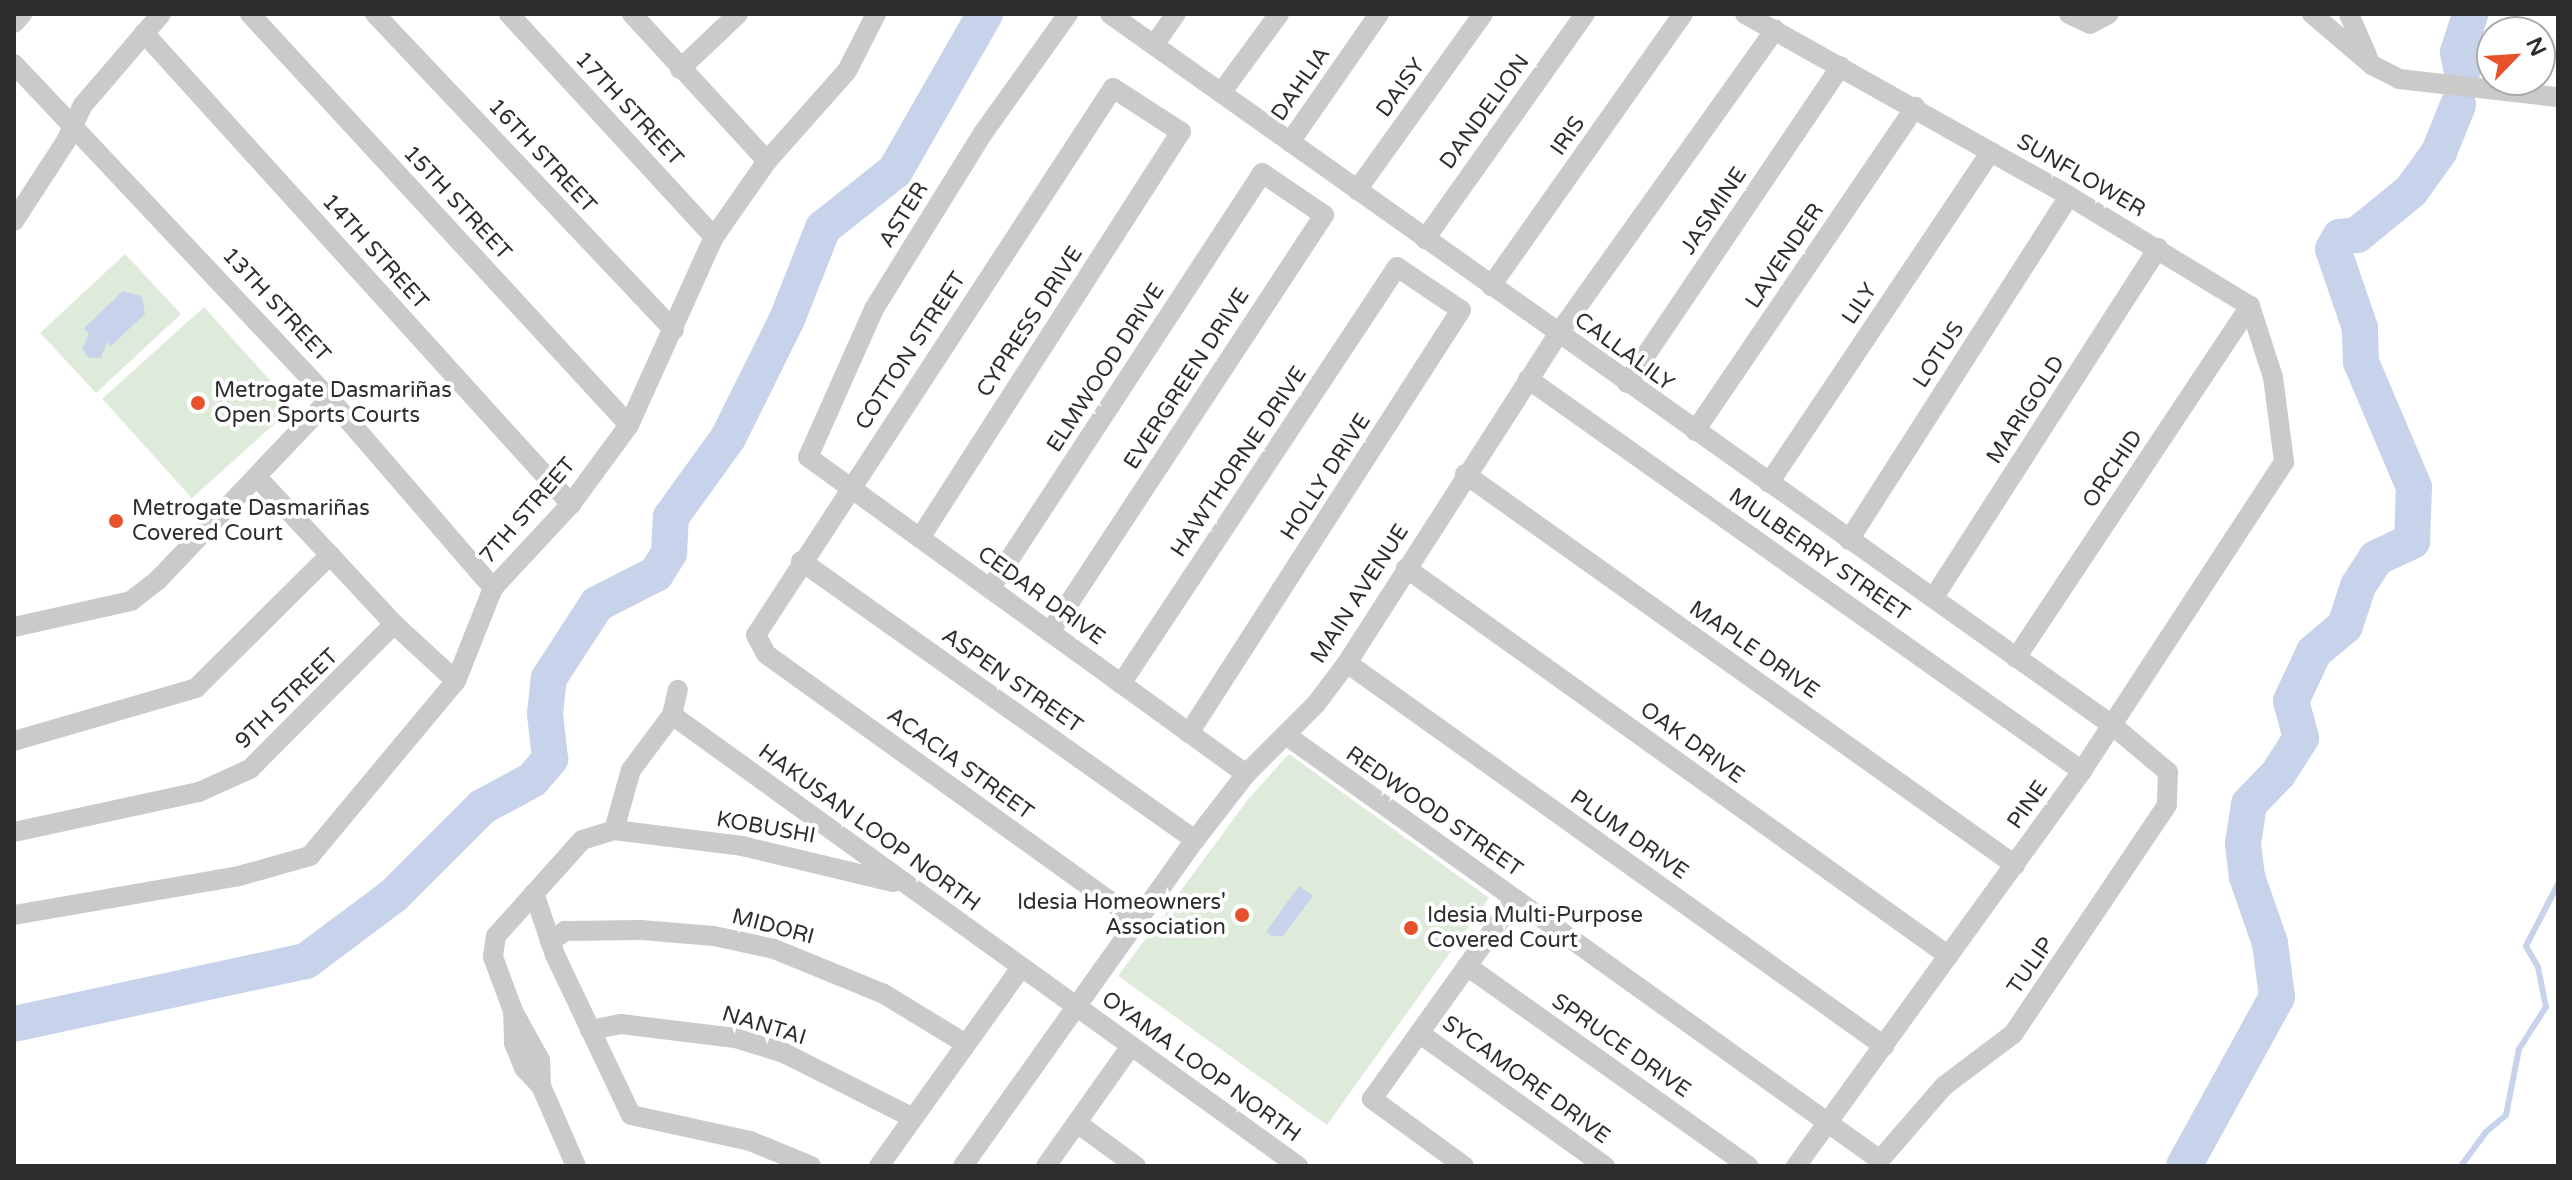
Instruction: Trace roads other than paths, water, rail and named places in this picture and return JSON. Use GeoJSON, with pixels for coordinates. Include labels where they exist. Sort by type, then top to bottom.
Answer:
{"type":"FeatureCollection","features":[{"type":"Feature","properties":{"kind":"street"},"geometry":{"type":"LineString","coordinates":[[14,23],[22,14]]}},
{"type":"Feature","properties":{"kind":"street"},"geometry":{"type":"LineString","coordinates":[[14,221],[83,105],[161,14]]}},
{"type":"Feature","properties":{"kind":"street","name":"15TH STREET"},"geometry":{"type":"LineString","coordinates":[[250,14],[629,425]]}},
{"type":"Feature","properties":{"kind":"street","name":"16TH STREET"},"geometry":{"type":"LineString","coordinates":[[375,14],[674,330]]}},
{"type":"Feature","properties":{"kind":"street","name":"17TH STREET"},"geometry":{"type":"LineString","coordinates":[[509,14],[714,237]]}},
{"type":"Feature","properties":{"kind":"street"},"geometry":{"type":"LineString","coordinates":[[632,14],[767,161]]}},
{"type":"Feature","properties":{"kind":"street"},"geometry":{"type":"LineString","coordinates":[[680,69],[738,14]]}},
{"type":"Feature","properties":{"kind":"street","name":"7TH STREET"},"geometry":{"type":"LineString","coordinates":[[14,915],[239,876],[310,856],[456,681],[493,588],[571,504],[629,425],[714,237],[767,161],[847,71],[876,14]]}},
{"type":"Feature","properties":{"kind":"street","name":"ASTER"},"geometry":{"type":"LineString","coordinates":[[808,457],[874,309],[983,133],[1068,14]]}},
{"type":"Feature","properties":{"kind":"street","name":"CALLALILY"},"geometry":{"type":"LineString","coordinates":[[1110,14],[2112,725]]}},
{"type":"Feature","properties":{"kind":"street"},"geometry":{"type":"LineString","coordinates":[[1154,45],[1176,14]]}},
{"type":"Feature","properties":{"kind":"street"},"geometry":{"type":"LineString","coordinates":[[1221,93],[1279,14]]}},
{"type":"Feature","properties":{"kind":"street","name":"DAHLIA"},"geometry":{"type":"LineString","coordinates":[[1290,142],[1379,14]]}},
{"type":"Feature","properties":{"kind":"street","name":"DAISY"},"geometry":{"type":"LineString","coordinates":[[1357,190],[1483,14]]}},
{"type":"Feature","properties":{"kind":"street","name":"DANDELION"},"geometry":{"type":"LineString","coordinates":[[1425,239],[1585,14]]}},
{"type":"Feature","properties":{"kind":"street","name":"IRIS"},"geometry":{"type":"LineString","coordinates":[[1491,286],[1683,14]]}},
{"type":"Feature","properties":{"kind":"street","name":"SUNFLOWER"},"geometry":{"type":"LineString","coordinates":[[1745,14],[2069,196],[2250,306]]}},
{"type":"Feature","properties":{"kind":"street"},"geometry":{"type":"LineString","coordinates":[[2069,14],[2090,24],[2104,18]]}},
{"type":"Feature","properties":{"kind":"street"},"geometry":{"type":"LineString","coordinates":[[2312,14],[2372,65],[2428,85],[2558,97]]}},
{"type":"Feature","properties":{"kind":"street"},"geometry":{"type":"LineString","coordinates":[[2349,14],[2372,65]]}},
{"type":"Feature","properties":{"kind":"street","name":"MAIN AVENUE"},"geometry":{"type":"LineString","coordinates":[[963,1166],[1195,840],[1246,774],[1286,735],[1347,663],[1465,474],[1558,334],[1775,30]]}},
{"type":"Feature","properties":{"kind":"street","name":"14TH STREET"},"geometry":{"type":"LineString","coordinates":[[144,33],[571,504]]}},
{"type":"Feature","properties":{"kind":"street","name":"13TH STREET"},"geometry":{"type":"LineString","coordinates":[[14,64],[74,123],[330,399],[493,588]]}},
{"type":"Feature","properties":{"kind":"street","name":"JASMINE"},"geometry":{"type":"LineString","coordinates":[[1627,383],[1841,66]]}},
{"type":"Feature","properties":{"kind":"street","name":"CYPRESS DRIVE"},"geometry":{"type":"LineString","coordinates":[[920,538],[1181,132],[1113,88]]}},
{"type":"Feature","properties":{"kind":"street","name":"COTTON STREET"},"geometry":{"type":"LineString","coordinates":[[757,643],[758,628],[1113,88]]}},
{"type":"Feature","properties":{"kind":"street","name":"LAVENDER"},"geometry":{"type":"LineString","coordinates":[[1695,431],[1915,107]]}},
{"type":"Feature","properties":{"kind":"street","name":"LILY"},"geometry":{"type":"LineString","coordinates":[[1769,483],[1991,151]]}},
{"type":"Feature","properties":{"kind":"street","name":"ELMWOOD DRIVE"},"geometry":{"type":"LineString","coordinates":[[990,589],[1262,173]]}},
{"type":"Feature","properties":{"kind":"street","name":"EVERGREEN DRIVE"},"geometry":{"type":"LineString","coordinates":[[1050,632],[1324,215],[1262,173]]}},
{"type":"Feature","properties":{"kind":"street","name":"LOTUS"},"geometry":{"type":"LineString","coordinates":[[1849,540],[2069,196]]}},
{"type":"Feature","properties":{"kind":"street","name":"MARIGOLD"},"geometry":{"type":"LineString","coordinates":[[1934,597],[2158,248]]}},
{"type":"Feature","properties":{"kind":"street","name":"HAWTHORNE DRIVE"},"geometry":{"type":"LineString","coordinates":[[1121,684],[1397,267]]}},
{"type":"Feature","properties":{"kind":"street","name":"HOLLY DRIVE"},"geometry":{"type":"LineString","coordinates":[[1189,733],[1461,310],[1397,267]]}},
{"type":"Feature","properties":{"kind":"street","name":"PINE"},"geometry":{"type":"LineString","coordinates":[[1796,1166],[2082,771],[2284,462],[2273,377],[2250,306]]}},
{"type":"Feature","properties":{"kind":"street","name":"ORCHID"},"geometry":{"type":"LineString","coordinates":[[2016,658],[2250,306]]}},
{"type":"Feature","properties":{"kind":"street","name":"MULBERRY STREET"},"geometry":{"type":"LineString","coordinates":[[1528,379],[2082,771]]}},
{"type":"Feature","properties":{"kind":"street"},"geometry":{"type":"LineString","coordinates":[[14,627],[131,601],[258,478],[330,399]]}},
{"type":"Feature","properties":{"kind":"street","name":"CEDAR DRIVE"},"geometry":{"type":"LineString","coordinates":[[808,457],[1246,774]]}},
{"type":"Feature","properties":{"kind":"street","name":"MAPLE DRIVE"},"geometry":{"type":"LineString","coordinates":[[1465,474],[2015,865]]}},
{"type":"Feature","properties":{"kind":"street"},"geometry":{"type":"LineString","coordinates":[[258,478],[394,624],[456,681]]}},
{"type":"Feature","properties":{"kind":"street"},"geometry":{"type":"LineString","coordinates":[[14,741],[196,688],[330,555]]}},
{"type":"Feature","properties":{"kind":"street","name":"ASPEN STREET"},"geometry":{"type":"LineString","coordinates":[[801,561],[1195,840]]}},
{"type":"Feature","properties":{"kind":"street","name":"OAK DRIVE"},"geometry":{"type":"LineString","coordinates":[[1406,568],[1949,956]]}},
{"type":"Feature","properties":{"kind":"street","name":"9TH STREET"},"geometry":{"type":"LineString","coordinates":[[14,832],[199,792],[250,769],[394,624]]}},
{"type":"Feature","properties":{"kind":"street","name":"ACACIA STREET"},"geometry":{"type":"LineString","coordinates":[[757,643],[766,654],[1138,921]]}},
{"type":"Feature","properties":{"kind":"street","name":"PLUM DRIVE"},"geometry":{"type":"LineString","coordinates":[[1347,663],[1884,1046]]}},
{"type":"Feature","properties":{"kind":"street"},"geometry":{"type":"LineString","coordinates":[[576,1166],[541,1086],[540,1060],[513,1011],[493,957],[496,936],[582,840],[614,830],[631,770],[672,715],[678,690]]}},
{"type":"Feature","properties":{"kind":"street","name":"HAKUSAN LOOP NORTH"},"geometry":{"type":"LineString","coordinates":[[672,715],[1077,1008]]}},
{"type":"Feature","properties":{"kind":"street","name":"TULIP"},"geometry":{"type":"LineString","coordinates":[[1829,1122],[1880,1160],[1944,1086],[2013,1034],[2050,983],[2167,805],[2168,772],[2112,725]]}},
{"type":"Feature","properties":{"kind":"street","name":"REDWOOD STREET"},"geometry":{"type":"LineString","coordinates":[[1286,735],[1829,1122]]}},
{"type":"Feature","properties":{"kind":"street","name":"KOBUSHI"},"geometry":{"type":"LineString","coordinates":[[614,830],[797,856],[907,886]]}},
{"type":"Feature","properties":{"kind":"street"},"geometry":{"type":"LineString","coordinates":[[534,893],[550,942],[631,1115],[750,1141],[811,1166]]}},
{"type":"Feature","properties":{"kind":"street"},"geometry":{"type":"LineString","coordinates":[[1464,1166],[1372,1099],[1515,899]]}},
{"type":"Feature","properties":{"kind":"street","name":"MIDORI"},"geometry":{"type":"LineString","coordinates":[[550,942],[565,931],[641,930],[714,936],[774,949],[884,994],[966,1044]]}},
{"type":"Feature","properties":{"kind":"street","name":"SPRUCE DRIVE"},"geometry":{"type":"LineString","coordinates":[[1467,966],[1748,1166]]}},
{"type":"Feature","properties":{"kind":"street"},"geometry":{"type":"LineString","coordinates":[[879,1166],[1021,968]]}},
{"type":"Feature","properties":{"kind":"street","name":"OYAMA LOOP NORTH"},"geometry":{"type":"LineString","coordinates":[[1077,1008],[1298,1166]]}},
{"type":"Feature","properties":{"kind":"street","name":"NANTAI"},"geometry":{"type":"LineString","coordinates":[[590,1030],[621,1024],[735,1038],[784,1053],[913,1118]]}},
{"type":"Feature","properties":{"kind":"street","name":"SYCAMORE DRIVE"},"geometry":{"type":"LineString","coordinates":[[1419,1033],[1605,1166]]}},
{"type":"Feature","properties":{"kind":"street"},"geometry":{"type":"LineString","coordinates":[[1046,1166],[1131,1046]]}},
{"type":"Feature","properties":{"kind":"street"},"geometry":{"type":"LineString","coordinates":[[1077,1123],[1136,1166]]}},
{"type":"Feature","properties":{"kind":"water"},"geometry":{"type":"Polygon","coordinates":[[[123,291],[142,296],[145,314],[111,346],[107,342],[101,358],[89,358],[82,349],[89,334],[84,328],[123,291]]]}},
{"type":"Feature","properties":{"kind":"water"},"geometry":{"type":"Polygon","coordinates":[[[1299,886],[1313,896],[1283,936],[1272,936],[1266,932],[1299,886]]]}},
{"type":"Feature","properties":{"kind":"waterway"},"geometry":{"type":"LineString","coordinates":[[14,1024],[306,961],[393,896],[482,807],[532,780],[550,759],[545,714],[549,678],[597,604],[656,574],[669,553],[671,517],[728,438],[787,319],[823,228],[895,171],[985,14]]}},
{"type":"Feature","properties":{"kind":"waterway"},"geometry":{"type":"LineString","coordinates":[[2462,73],[2458,52],[2470,14]]}},
{"type":"Feature","properties":{"kind":"waterway"},"geometry":{"type":"LineString","coordinates":[[2184,1166],[2277,997],[2270,943],[2247,877],[2243,844],[2249,804],[2278,774],[2301,738],[2291,701],[2314,652],[2345,626],[2358,586],[2376,558],[2412,541],[2414,487],[2361,362],[2360,328],[2333,249],[2340,237],[2357,235],[2411,191],[2439,152],[2458,105]]}},
{"type":"Feature","properties":{"kind":"waterway"},"geometry":{"type":"LineString","coordinates":[[2461,1166],[2486,1132],[2506,1115],[2519,1049],[2546,1007],[2538,967],[2526,946],[2558,884]]}},
{"type":"Feature","properties":{"kind":"place","name":"Metrogate Dasmariñas Open Sports Courts"},"geometry":{"type":"Point","coordinates":[198,403]}},
{"type":"Feature","properties":{"kind":"place","name":"Metrogate Dasmariñas Covered Court"},"geometry":{"type":"Point","coordinates":[116,521]}},
{"type":"Feature","properties":{"kind":"place","name":"Idesia Homeowners' Association"},"geometry":{"type":"Point","coordinates":[1242,915]}},
{"type":"Feature","properties":{"kind":"place","name":"Idesia Multi-Purpose Covered Court"},"geometry":{"type":"Point","coordinates":[1411,928]}}]}
